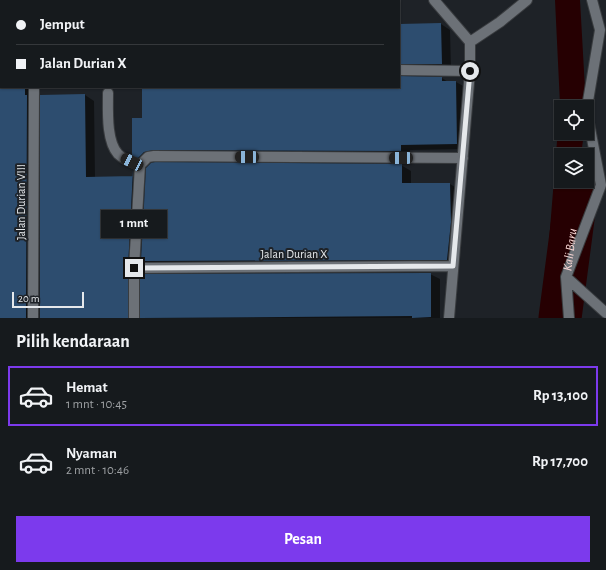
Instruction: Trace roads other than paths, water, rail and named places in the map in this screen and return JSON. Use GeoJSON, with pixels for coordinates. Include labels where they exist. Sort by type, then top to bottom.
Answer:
{"type":"FeatureCollection","features":[{"type":"Feature","properties":{"kind":"street"},"geometry":{"type":"LineString","coordinates":[[434,0],[470,42],[470,71],[449,318]]}},
{"type":"Feature","properties":{"kind":"street"},"geometry":{"type":"LineString","coordinates":[[470,42],[500,22],[527,0]]}},
{"type":"Feature","properties":{"kind":"street"},"geometry":{"type":"LineString","coordinates":[[588,100],[600,30],[592,0]]}},
{"type":"Feature","properties":{"kind":"street"},"geometry":{"type":"LineString","coordinates":[[400,70],[470,71]]}},
{"type":"Feature","properties":{"kind":"street","name":"Jalan Durian VIII"},"geometry":{"type":"LineString","coordinates":[[33,318],[34,88]]}},
{"type":"Feature","properties":{"kind":"street"},"geometry":{"type":"LineString","coordinates":[[108,93],[109,130],[113,146],[117,153],[123,158],[140,165]]}},
{"type":"Feature","properties":{"kind":"street"},"geometry":{"type":"LineString","coordinates":[[569,318],[566,277],[604,185],[593,140]]}},
{"type":"Feature","properties":{"kind":"street"},"geometry":{"type":"LineString","coordinates":[[134,318],[134,268],[140,165],[148,157],[463,158]]}},
{"type":"Feature","properties":{"kind":"street","name":"Jalan Durian X"},"geometry":{"type":"LineString","coordinates":[[134,268],[453,266]]}},
{"type":"Feature","properties":{"kind":"street"},"geometry":{"type":"LineString","coordinates":[[566,277],[606,313]]}},
{"type":"Feature","properties":{"kind":"water"},"geometry":{"type":"Polygon","coordinates":[[[555,0],[580,0],[586,100],[560,100],[555,0]]]}},
{"type":"Feature","properties":{"kind":"water"},"geometry":{"type":"Polygon","coordinates":[[[557,140],[583,140],[582,148],[556,148],[557,140]]]}},
{"type":"Feature","properties":{"kind":"water"},"geometry":{"type":"Polygon","coordinates":[[[554,179],[554,188],[577,188],[560,318],[540,318],[546,279],[554,179]]]}},
{"type":"Feature","properties":{"kind":"waterway","name":"Kali Baru"},"geometry":{"type":"LineString","coordinates":[[560,318],[577,188]]}}]}
